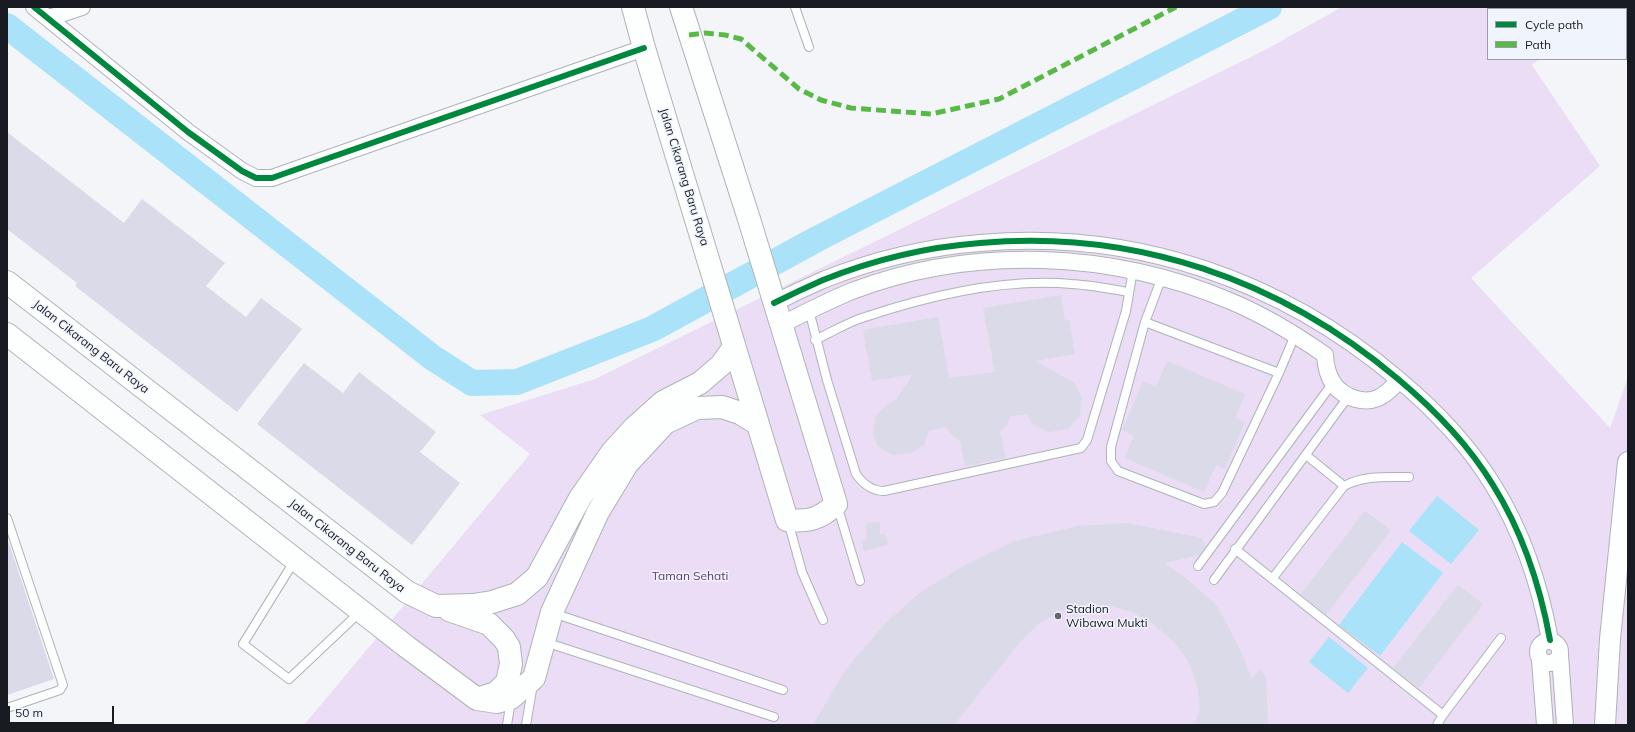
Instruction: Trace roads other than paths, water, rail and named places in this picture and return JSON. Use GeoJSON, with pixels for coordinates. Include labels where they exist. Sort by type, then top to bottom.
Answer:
{"type":"FeatureCollection","features":[{"type":"Feature","properties":{"kind":"main road","name":"Jalan Cikarang Baru Raya"},"geometry":{"type":"LineString","coordinates":[[633,7],[644,48],[703,238],[727,324],[787,520]]}},
{"type":"Feature","properties":{"kind":"main road"},"geometry":{"type":"LineString","coordinates":[[681,7],[750,220],[836,504],[826,513],[814,519],[801,521],[787,520]]}},
{"type":"Feature","properties":{"kind":"main road","name":"Jalan Cikarang Baru Raya"},"geometry":{"type":"LineString","coordinates":[[7,282],[407,592],[436,606],[473,605],[492,602],[517,594],[537,577],[580,498],[612,452],[634,428],[662,402],[700,383],[720,365],[734,347]]}},
{"type":"Feature","properties":{"kind":"main road"},"geometry":{"type":"LineString","coordinates":[[7,334],[296,560],[478,699],[497,702],[511,698],[534,678],[552,612],[598,512],[627,464],[665,423],[697,408],[722,407],[740,413],[758,424]]}},
{"type":"Feature","properties":{"kind":"main road"},"geometry":{"type":"LineString","coordinates":[[436,606],[489,624],[509,647],[511,664],[507,682],[496,692],[478,699]]}},
{"type":"Feature","properties":{"kind":"street"},"geometry":{"type":"LineString","coordinates":[[34,7],[188,132],[242,171],[256,178],[272,178],[644,48]]}},
{"type":"Feature","properties":{"kind":"street"},"geometry":{"type":"LineString","coordinates":[[49,18],[82,7]]}},
{"type":"Feature","properties":{"kind":"street"},"geometry":{"type":"LineString","coordinates":[[774,302],[823,280],[874,263],[926,250],[980,243],[1034,240],[1088,244],[1141,252],[1194,265],[1259,290],[1293,307],[1340,335],[1365,353],[1421,398],[1460,439],[1477,461],[1506,508],[1519,533],[1532,566],[1545,613],[1550,640]]}},
{"type":"Feature","properties":{"kind":"street"},"geometry":{"type":"LineString","coordinates":[[781,325],[809,310],[852,291],[897,277],[952,266],[991,261],[1038,260],[1086,263],[1133,270],[1162,277],[1231,301],[1264,317],[1325,355]]}},
{"type":"Feature","properties":{"kind":"street"},"geometry":{"type":"LineString","coordinates":[[1340,335],[1325,355],[1327,374],[1332,384],[1339,392],[1348,397],[1362,401],[1377,398],[1390,391],[1399,380]]}},
{"type":"Feature","properties":{"kind":"street"},"geometry":{"type":"LineString","coordinates":[[1605,725],[1610,639],[1628,462]]}},
{"type":"Feature","properties":{"kind":"street"},"geometry":{"type":"LineString","coordinates":[[1545,725],[1540,660],[1537,649],[1542,642],[1550,640],[1557,644],[1560,651],[1565,725]]}},
{"type":"Feature","properties":{"kind":"street"},"geometry":{"type":"LineString","coordinates":[[1540,660],[1552,663],[1560,655]]}},
{"type":"Feature","properties":{"kind":"lane"},"geometry":{"type":"LineString","coordinates":[[795,7],[809,47]]}},
{"type":"Feature","properties":{"kind":"lane"},"geometry":{"type":"LineString","coordinates":[[809,310],[815,340],[856,474],[866,485],[876,491],[884,491],[1081,448],[1088,434],[1126,311],[1133,270]]}},
{"type":"Feature","properties":{"kind":"lane"},"geometry":{"type":"LineString","coordinates":[[1162,277],[1145,322],[1111,447],[1110,462],[1118,471],[1204,504],[1214,502],[1222,493],[1279,373],[1295,335]]}},
{"type":"Feature","properties":{"kind":"lane"},"geometry":{"type":"LineString","coordinates":[[815,340],[864,317],[946,294],[1020,284],[1072,284],[1129,292]]}},
{"type":"Feature","properties":{"kind":"lane"},"geometry":{"type":"LineString","coordinates":[[1145,322],[1279,373]]}},
{"type":"Feature","properties":{"kind":"lane"},"geometry":{"type":"LineString","coordinates":[[1198,566],[1332,384]]}},
{"type":"Feature","properties":{"kind":"lane"},"geometry":{"type":"LineString","coordinates":[[1214,580],[1235,549],[1348,397]]}},
{"type":"Feature","properties":{"kind":"lane"},"geometry":{"type":"LineString","coordinates":[[1306,455],[1344,486]]}},
{"type":"Feature","properties":{"kind":"lane"},"geometry":{"type":"LineString","coordinates":[[1272,579],[1344,486],[1354,481],[1374,477],[1409,477]]}},
{"type":"Feature","properties":{"kind":"lane"},"geometry":{"type":"LineString","coordinates":[[836,504],[860,581]]}},
{"type":"Feature","properties":{"kind":"lane"},"geometry":{"type":"LineString","coordinates":[[7,518],[63,685],[60,690],[7,708]]}},
{"type":"Feature","properties":{"kind":"lane","name":"Jalan Cikarang Baru Raya"},"geometry":{"type":"LineString","coordinates":[[787,520],[802,572],[823,620]]}},
{"type":"Feature","properties":{"kind":"lane"},"geometry":{"type":"LineString","coordinates":[[1235,549],[1443,715]]}},
{"type":"Feature","properties":{"kind":"lane"},"geometry":{"type":"LineString","coordinates":[[296,560],[243,644],[289,679],[361,610]]}},
{"type":"Feature","properties":{"kind":"lane"},"geometry":{"type":"LineString","coordinates":[[552,612],[783,690]]}},
{"type":"Feature","properties":{"kind":"lane"},"geometry":{"type":"LineString","coordinates":[[1437,725],[1501,638]]}},
{"type":"Feature","properties":{"kind":"lane"},"geometry":{"type":"LineString","coordinates":[[544,641],[774,717]]}},
{"type":"Feature","properties":{"kind":"lane"},"geometry":{"type":"LineString","coordinates":[[526,725],[534,678]]}},
{"type":"Feature","properties":{"kind":"lane"},"geometry":{"type":"LineString","coordinates":[[507,725],[511,698]]}},
{"type":"Feature","properties":{"kind":"water"},"geometry":{"type":"Polygon","coordinates":[[[1437,496],[1479,530],[1451,564],[1409,531],[1437,496]]]}},
{"type":"Feature","properties":{"kind":"water"},"geometry":{"type":"Polygon","coordinates":[[[1402,542],[1443,573],[1380,656],[1339,625],[1402,542]]]}},
{"type":"Feature","properties":{"kind":"water"},"geometry":{"type":"Polygon","coordinates":[[[1329,637],[1368,668],[1348,693],[1309,662],[1329,637]]]}},
{"type":"Feature","properties":{"kind":"waterway"},"geometry":{"type":"LineString","coordinates":[[7,26],[433,358],[472,383],[517,382],[652,329],[817,239],[1269,7]]}},
{"type":"Feature","properties":{"kind":"place","name":"Stadion Wibawa Mukti"},"geometry":{"type":"Point","coordinates":[1058,616]}},
{"type":"Feature","properties":{"kind":"park label","name":"Taman Sehati"},"geometry":{"type":"Point","coordinates":[690,576]}}]}
